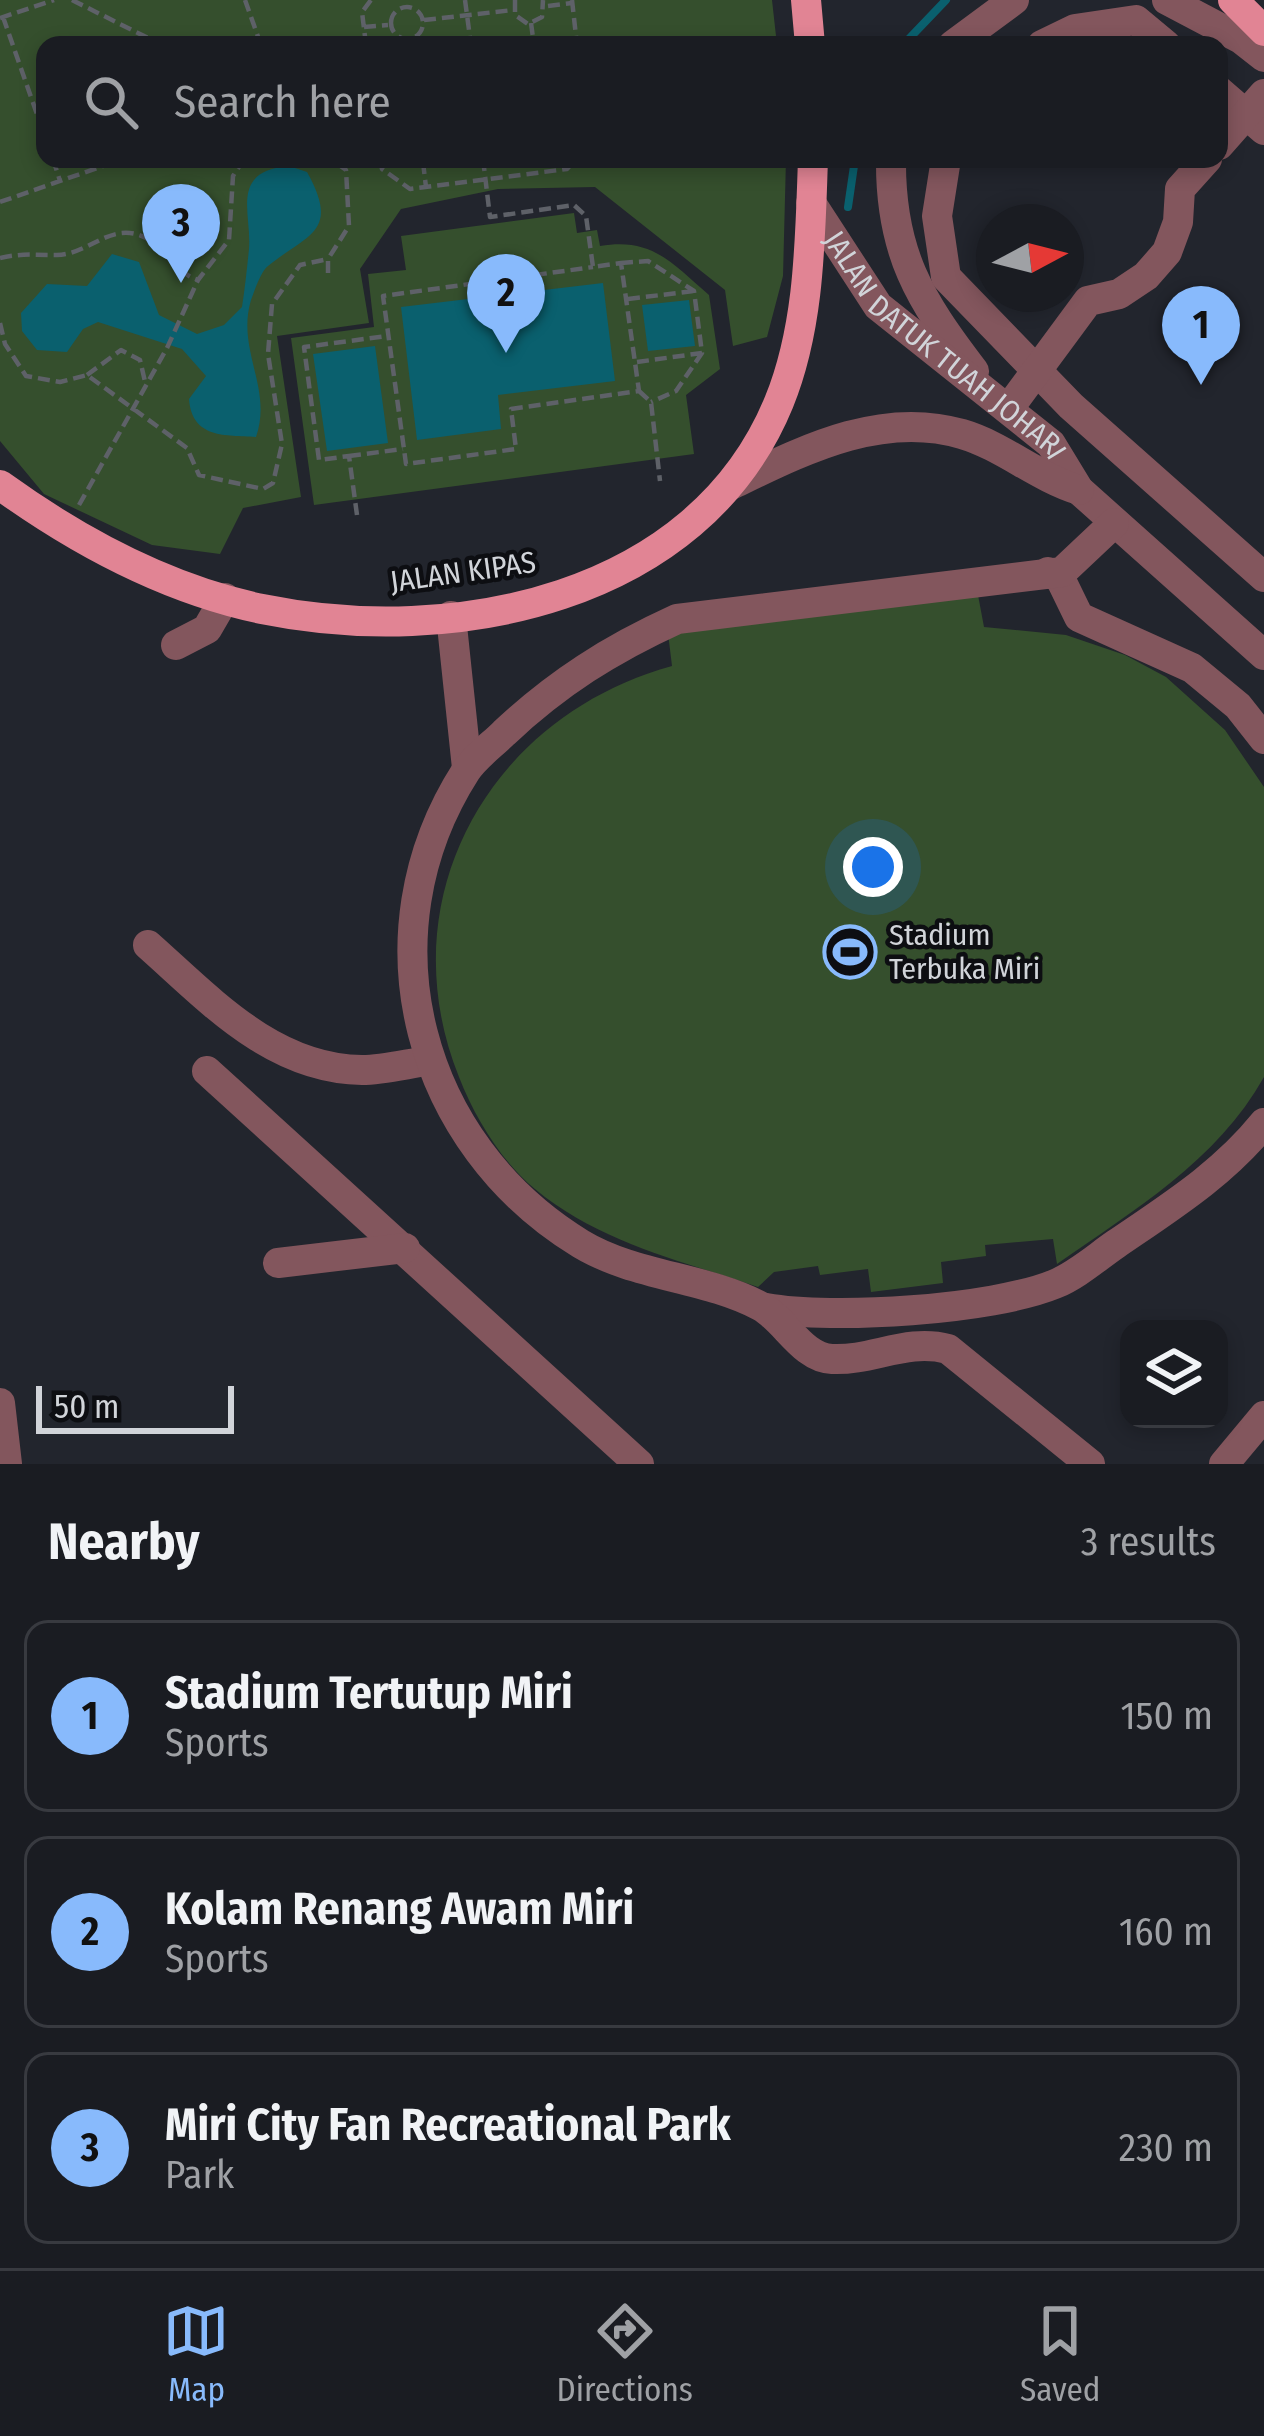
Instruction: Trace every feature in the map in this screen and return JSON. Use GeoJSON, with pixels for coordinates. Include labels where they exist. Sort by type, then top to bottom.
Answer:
{"type":"FeatureCollection","features":[{"type":"Feature","properties":{"kind":"main road"},"geometry":{"type":"LineString","coordinates":[[1233,0],[1264,31]]}},
{"type":"Feature","properties":{"kind":"main road"},"geometry":{"type":"LineString","coordinates":[[808,3],[810,36]]}},
{"type":"Feature","properties":{"kind":"main road","name":"JALAN KIPAS"},"geometry":{"type":"LineString","coordinates":[[0,485],[64,531],[145,571],[224,598],[330,618],[451,616],[527,604],[642,564],[730,485],[778,404],[800,330],[813,168]]}},
{"type":"Feature","properties":{"kind":"lane"},"geometry":{"type":"LineString","coordinates":[[965,36],[1014,0]]}},
{"type":"Feature","properties":{"kind":"lane"},"geometry":{"type":"LineString","coordinates":[[1167,0],[1209,20],[1264,57]]}},
{"type":"Feature","properties":{"kind":"lane"},"geometry":{"type":"LineString","coordinates":[[1060,36],[1076,28],[1136,20],[1155,36]]}},
{"type":"Feature","properties":{"kind":"lane"},"geometry":{"type":"LineString","coordinates":[[1228,96],[1258,113],[1228,138]]}},
{"type":"Feature","properties":{"kind":"lane"},"geometry":{"type":"LineString","coordinates":[[891,168],[891,208],[906,269],[934,319],[999,399],[1038,372],[1088,301],[1133,285],[1167,252],[1178,222],[1180,189],[1199,168]]}},
{"type":"Feature","properties":{"kind":"lane"},"geometry":{"type":"LineString","coordinates":[[945,168],[937,216],[946,277],[1038,372],[1264,577]]}},
{"type":"Feature","properties":{"kind":"lane","name":"JALAN DATUK TUAH JOHARI"},"geometry":{"type":"LineString","coordinates":[[811,203],[878,306],[1051,444],[1078,490],[1264,655]]}},
{"type":"Feature","properties":{"kind":"lane","name":"JALAN DATUK TUAH JOHARI"},"geometry":{"type":"LineString","coordinates":[[730,485],[805,450],[889,427],[962,434],[1040,478],[1078,490]]}},
{"type":"Feature","properties":{"kind":"lane"},"geometry":{"type":"LineString","coordinates":[[1114,523],[1074,564],[1048,572],[677,619],[567,678],[467,769],[435,833],[414,938],[415,1001],[427,1061],[483,1162],[518,1198],[584,1246],[762,1307],[808,1316],[978,1300],[1060,1282],[1197,1189],[1236,1157],[1264,1123]]}},
{"type":"Feature","properties":{"kind":"lane"},"geometry":{"type":"LineString","coordinates":[[1048,572],[1060,578],[1079,617],[1192,668],[1238,706],[1264,739]]}},
{"type":"Feature","properties":{"kind":"lane"},"geometry":{"type":"LineString","coordinates":[[176,645],[207,629],[224,598]]}},
{"type":"Feature","properties":{"kind":"lane"},"geometry":{"type":"LineString","coordinates":[[451,616],[467,769]]}},
{"type":"Feature","properties":{"kind":"lane"},"geometry":{"type":"LineString","coordinates":[[148,945],[243,1030],[285,1051],[362,1070],[427,1061]]}},
{"type":"Feature","properties":{"kind":"lane"},"geometry":{"type":"LineString","coordinates":[[207,1071],[639,1464]]}},
{"type":"Feature","properties":{"kind":"lane"},"geometry":{"type":"LineString","coordinates":[[278,1263],[405,1248]]}},
{"type":"Feature","properties":{"kind":"lane"},"geometry":{"type":"LineString","coordinates":[[762,1307],[816,1355],[833,1359],[911,1345],[948,1349],[1090,1464]]}},
{"type":"Feature","properties":{"kind":"lane"},"geometry":{"type":"LineString","coordinates":[[0,1403],[8,1464]]}},
{"type":"Feature","properties":{"kind":"lane"},"geometry":{"type":"LineString","coordinates":[[1224,1464],[1257,1439]]}},
{"type":"Feature","properties":{"kind":"path"},"geometry":{"type":"LineString","coordinates":[[36,112],[2,18],[54,0]]}},
{"type":"Feature","properties":{"kind":"path"},"geometry":{"type":"LineString","coordinates":[[72,0],[144,36]]}},
{"type":"Feature","properties":{"kind":"path"},"geometry":{"type":"LineString","coordinates":[[245,0],[258,36]]}},
{"type":"Feature","properties":{"kind":"path"},"geometry":{"type":"LineString","coordinates":[[365,36],[362,11],[371,0]]}},
{"type":"Feature","properties":{"kind":"path"},"geometry":{"type":"LineString","coordinates":[[465,0],[470,36]]}},
{"type":"Feature","properties":{"kind":"path"},"geometry":{"type":"LineString","coordinates":[[515,0],[513,10],[519,20],[531,23],[542,17],[544,3],[572,2],[577,36]]}},
{"type":"Feature","properties":{"kind":"path"},"geometry":{"type":"LineString","coordinates":[[396,36],[391,25],[403,4],[417,10],[422,21],[417,36]]}},
{"type":"Feature","properties":{"kind":"path"},"geometry":{"type":"LineString","coordinates":[[422,21],[513,10]]}},
{"type":"Feature","properties":{"kind":"path"},"geometry":{"type":"LineString","coordinates":[[531,23],[533,36]]}},
{"type":"Feature","properties":{"kind":"path"},"geometry":{"type":"LineString","coordinates":[[364,27],[391,25]]}},
{"type":"Feature","properties":{"kind":"path"},"geometry":{"type":"LineString","coordinates":[[55,168],[60,181]]}},
{"type":"Feature","properties":{"kind":"path"},"geometry":{"type":"LineString","coordinates":[[0,202],[97,168]]}},
{"type":"Feature","properties":{"kind":"path"},"geometry":{"type":"LineString","coordinates":[[64,531],[167,348],[198,280],[229,240],[232,176],[238,168]]}},
{"type":"Feature","properties":{"kind":"path"},"geometry":{"type":"LineString","coordinates":[[328,273],[328,259],[349,226],[343,168]]}},
{"type":"Feature","properties":{"kind":"path"},"geometry":{"type":"LineString","coordinates":[[382,168],[410,189],[569,168]]}},
{"type":"Feature","properties":{"kind":"path"},"geometry":{"type":"LineString","coordinates":[[426,187],[427,168]]}},
{"type":"Feature","properties":{"kind":"path"},"geometry":{"type":"LineString","coordinates":[[484,168],[490,217],[574,205],[581,209],[593,267]]}},
{"type":"Feature","properties":{"kind":"path"},"geometry":{"type":"LineString","coordinates":[[548,168],[548,172]]}},
{"type":"Feature","properties":{"kind":"path"},"geometry":{"type":"LineString","coordinates":[[0,258],[36,250],[55,255],[117,232],[136,233],[154,242],[176,272],[198,280]]}},
{"type":"Feature","properties":{"kind":"path"},"geometry":{"type":"LineString","coordinates":[[87,375],[187,448],[199,476],[262,489],[272,483],[282,444],[268,354],[272,304],[300,266],[328,259]]}},
{"type":"Feature","properties":{"kind":"path"},"geometry":{"type":"LineString","coordinates":[[639,391],[511,409],[516,449],[406,464],[382,296],[647,261],[694,291]]}},
{"type":"Feature","properties":{"kind":"path"},"geometry":{"type":"LineString","coordinates":[[621,263],[639,391],[651,402],[660,481]]}},
{"type":"Feature","properties":{"kind":"path"},"geometry":{"type":"LineString","coordinates":[[626,299],[694,291]]}},
{"type":"Feature","properties":{"kind":"path"},"geometry":{"type":"LineString","coordinates":[[651,402],[676,392],[702,353],[694,291]]}},
{"type":"Feature","properties":{"kind":"path"},"geometry":{"type":"LineString","coordinates":[[0,323],[5,344],[26,376],[60,382],[87,375],[121,350],[140,360],[146,386]]}},
{"type":"Feature","properties":{"kind":"path"},"geometry":{"type":"LineString","coordinates":[[388,336],[304,347],[319,460],[404,448]]}},
{"type":"Feature","properties":{"kind":"path"},"geometry":{"type":"LineString","coordinates":[[635,362],[702,353]]}},
{"type":"Feature","properties":{"kind":"path"},"geometry":{"type":"LineString","coordinates":[[349,456],[357,515]]}},
{"type":"Feature","properties":{"kind":"green space"},"geometry":{"type":"Polygon","coordinates":[[[0,0],[772,0],[776,36],[36,36],[36,168],[786,168],[783,276],[767,337],[733,346],[725,290],[595,187],[498,189],[401,209],[360,269],[369,323],[277,336],[301,497],[243,508],[220,554],[152,545],[44,494],[0,441],[0,0]]]}},
{"type":"Feature","properties":{"kind":"green space"},"geometry":{"type":"Polygon","coordinates":[[[574,213],[577,233],[597,230],[600,246],[648,249],[709,295],[720,369],[686,395],[694,454],[314,505],[291,338],[374,327],[368,274],[406,270],[401,236],[574,213]]]}},
{"type":"Feature","properties":{"kind":"green space","name":"Stadium Terbuka Miri"},"geometry":{"type":"Polygon","coordinates":[[[978,595],[984,627],[1066,635],[1125,655],[1166,677],[1225,730],[1264,787],[1264,1077],[1245,1107],[1172,1182],[1057,1264],[1053,1239],[985,1245],[986,1256],[941,1262],[943,1283],[871,1292],[868,1269],[820,1275],[818,1266],[774,1272],[758,1287],[614,1237],[560,1208],[511,1165],[481,1123],[459,1077],[440,1010],[436,944],[447,881],[470,823],[506,771],[552,726],[608,691],[672,666],[668,633],[978,595]]]}},
{"type":"Feature","properties":{"kind":"water"},"geometry":{"type":"Polygon","coordinates":[[[270,170],[307,172],[321,208],[315,230],[265,269],[251,300],[248,336],[260,402],[256,437],[212,432],[197,422],[189,399],[206,376],[182,349],[98,322],[83,329],[67,352],[37,350],[22,331],[21,313],[47,284],[87,286],[112,254],[139,262],[159,315],[197,334],[224,325],[242,307],[251,185],[270,170]]]}},
{"type":"Feature","properties":{"kind":"water"},"geometry":{"type":"Polygon","coordinates":[[[603,283],[615,381],[498,395],[501,429],[417,440],[401,307],[603,283]]]}},
{"type":"Feature","properties":{"kind":"water"},"geometry":{"type":"Polygon","coordinates":[[[689,300],[695,346],[648,351],[642,305],[689,300]]]}},
{"type":"Feature","properties":{"kind":"water"},"geometry":{"type":"Polygon","coordinates":[[[375,346],[388,443],[327,451],[313,354],[375,346]]]}},
{"type":"Feature","properties":{"kind":"waterway"},"geometry":{"type":"LineString","coordinates":[[912,36],[946,0]]}},
{"type":"Feature","properties":{"kind":"waterway"},"geometry":{"type":"LineString","coordinates":[[848,207],[854,168]]}},
{"type":"Feature","properties":{"kind":"place","name":"Miri City Fan Recreational Park"},"geometry":{"type":"Point","coordinates":[181,283]}},
{"type":"Feature","properties":{"kind":"place","name":"Kolam Renang Awam Miri"},"geometry":{"type":"Point","coordinates":[506,353]}},
{"type":"Feature","properties":{"kind":"place","name":"Stadium Tertutup Miri"},"geometry":{"type":"Point","coordinates":[1201,385]}},
{"type":"Feature","properties":{"kind":"place","name":"Stadium Terbuka Miri"},"geometry":{"type":"Point","coordinates":[850,952]}}]}
